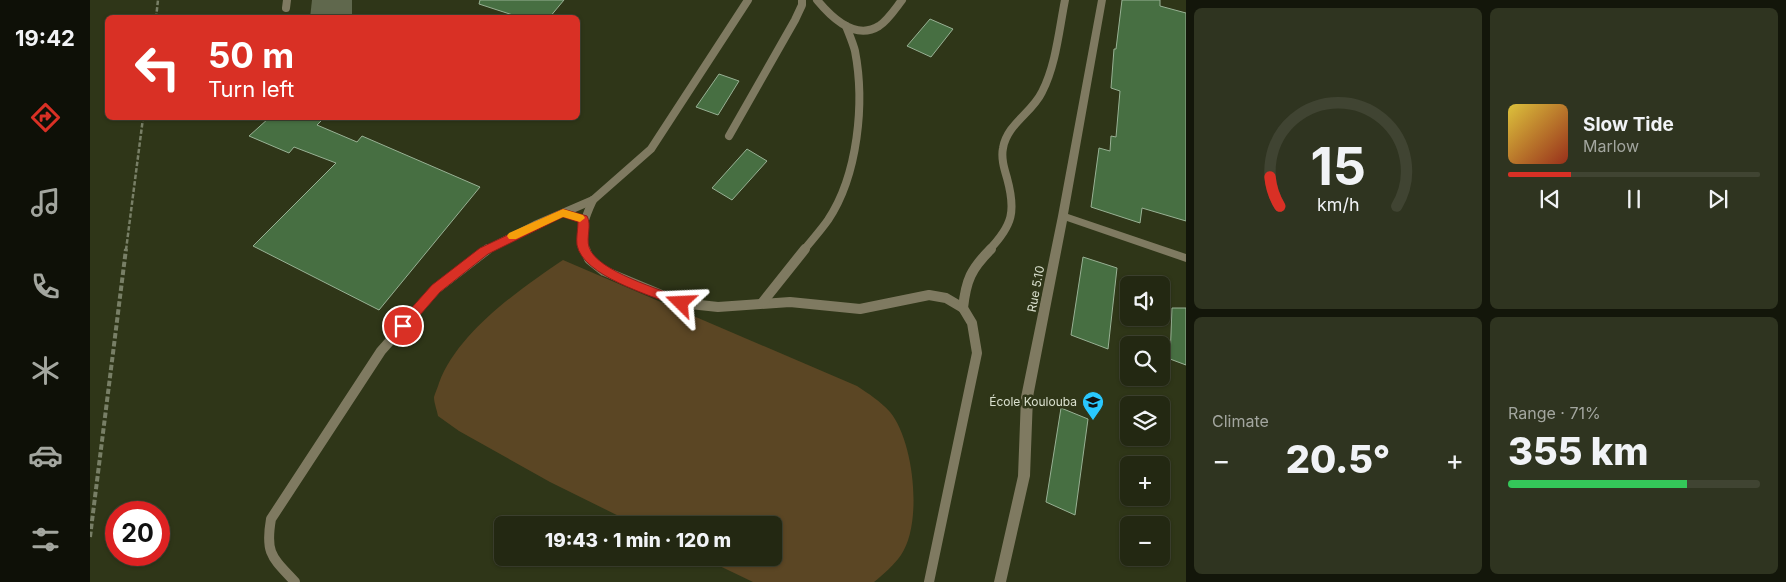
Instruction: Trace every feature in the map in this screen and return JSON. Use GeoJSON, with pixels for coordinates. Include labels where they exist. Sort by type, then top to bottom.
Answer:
{"type":"FeatureCollection","features":[{"type":"Feature","properties":{"kind":"street","name":"Rue 5.10"},"geometry":{"type":"LineString","coordinates":[[1000,582],[1024,476],[1027,397],[1063,216],[1102,0]]}},
{"type":"Feature","properties":{"kind":"street"},"geometry":{"type":"LineString","coordinates":[[1063,216],[1186,258]]}},
{"type":"Feature","properties":{"kind":"lane"},"geometry":{"type":"LineString","coordinates":[[286,8],[287,0]]}},
{"type":"Feature","properties":{"kind":"lane"},"geometry":{"type":"LineString","coordinates":[[295,582],[274,559],[267,541],[271,519],[381,351],[436,289],[484,251],[593,200],[651,149],[748,0]]}},
{"type":"Feature","properties":{"kind":"lane"},"geometry":{"type":"LineString","coordinates":[[730,136],[795,20],[802,5],[802,0]]}},
{"type":"Feature","properties":{"kind":"lane"},"geometry":{"type":"LineString","coordinates":[[817,0],[836,20],[846,26],[861,30],[878,27],[902,0]]}},
{"type":"Feature","properties":{"kind":"lane"},"geometry":{"type":"LineString","coordinates":[[963,308],[967,279],[975,265],[1006,231],[1012,217],[1012,199],[1002,150],[1006,137],[1015,124],[1035,104],[1047,81],[1065,0]]}},
{"type":"Feature","properties":{"kind":"lane"},"geometry":{"type":"LineString","coordinates":[[762,303],[829,219],[842,191],[853,158],[860,111],[855,51],[846,26]]}},
{"type":"Feature","properties":{"kind":"lane"},"geometry":{"type":"LineString","coordinates":[[593,200],[584,219],[583,245],[589,259],[604,271],[681,303],[718,307],[790,302],[860,309],[929,295],[946,298],[963,308],[972,324],[976,353],[968,403],[929,582]]}},
{"type":"Feature","properties":{"kind":"lane"},"geometry":{"type":"LineString","coordinates":[[563,213],[584,219]]}},
{"type":"Feature","properties":{"kind":"path"},"geometry":{"type":"LineString","coordinates":[[156,15],[158,0]]}},
{"type":"Feature","properties":{"kind":"path"},"geometry":{"type":"LineString","coordinates":[[90,537],[143,120]]}},
{"type":"Feature","properties":{"kind":"shaded area"},"geometry":{"type":"Polygon","coordinates":[[[563,260],[857,386],[874,398],[890,412],[898,425],[910,462],[914,503],[908,541],[901,555],[874,582],[753,582],[720,566],[782,566],[782,516],[619,516],[550,482],[459,431],[438,416],[434,395],[448,364],[460,346],[492,313],[528,284],[563,260]]]}},
{"type":"Feature","properties":{"kind":"building"},"geometry":{"type":"Polygon","coordinates":[[[480,0],[564,0],[552,15],[513,15],[479,4],[480,0]]]}},
{"type":"Feature","properties":{"kind":"building"},"geometry":{"type":"Polygon","coordinates":[[[1122,0],[1160,0],[1160,6],[1186,13],[1186,221],[1142,208],[1140,223],[1091,207],[1099,148],[1110,151],[1111,136],[1116,137],[1120,91],[1111,88],[1114,49],[1116,49],[1122,0]]]}},
{"type":"Feature","properties":{"kind":"building"},"geometry":{"type":"Polygon","coordinates":[[[930,19],[953,29],[931,57],[907,46],[930,19]]]}},
{"type":"Feature","properties":{"kind":"building"},"geometry":{"type":"Polygon","coordinates":[[[719,74],[739,81],[718,115],[696,107],[719,74]]]}},
{"type":"Feature","properties":{"kind":"building"},"geometry":{"type":"Polygon","coordinates":[[[267,120],[322,120],[317,125],[357,142],[362,136],[480,187],[379,310],[253,246],[336,163],[294,147],[289,153],[249,136],[267,120]]]}},
{"type":"Feature","properties":{"kind":"building"},"geometry":{"type":"Polygon","coordinates":[[[747,149],[767,161],[732,200],[712,188],[747,149]]]}},
{"type":"Feature","properties":{"kind":"building"},"geometry":{"type":"Polygon","coordinates":[[[1083,257],[1117,268],[1108,349],[1071,335],[1083,257]]]}},
{"type":"Feature","properties":{"kind":"building"},"geometry":{"type":"Polygon","coordinates":[[[1172,308],[1186,308],[1186,365],[1170,359],[1172,308]]]}},
{"type":"Feature","properties":{"kind":"building"},"geometry":{"type":"Polygon","coordinates":[[[1061,408],[1088,419],[1075,515],[1046,502],[1061,408]]]}},
{"type":"Feature","properties":{"kind":"taxiway"},"geometry":{"type":"LineString","coordinates":[[331,15],[332,0]]}},
{"type":"Feature","properties":{"kind":"slow traffic"},"geometry":{"type":"LineString","coordinates":[[513,236],[563,213],[580,218]]}},
{"type":"Feature","properties":{"kind":"place","name":"École Koulouba"},"geometry":{"type":"Point","coordinates":[1093,421]}},
{"type":"Feature","properties":{"kind":"route"},"geometry":{"type":"LineString","coordinates":[[403,326],[436,289],[484,251],[563,213],[584,219],[583,245],[589,259],[604,271],[681,303]]}}]}
